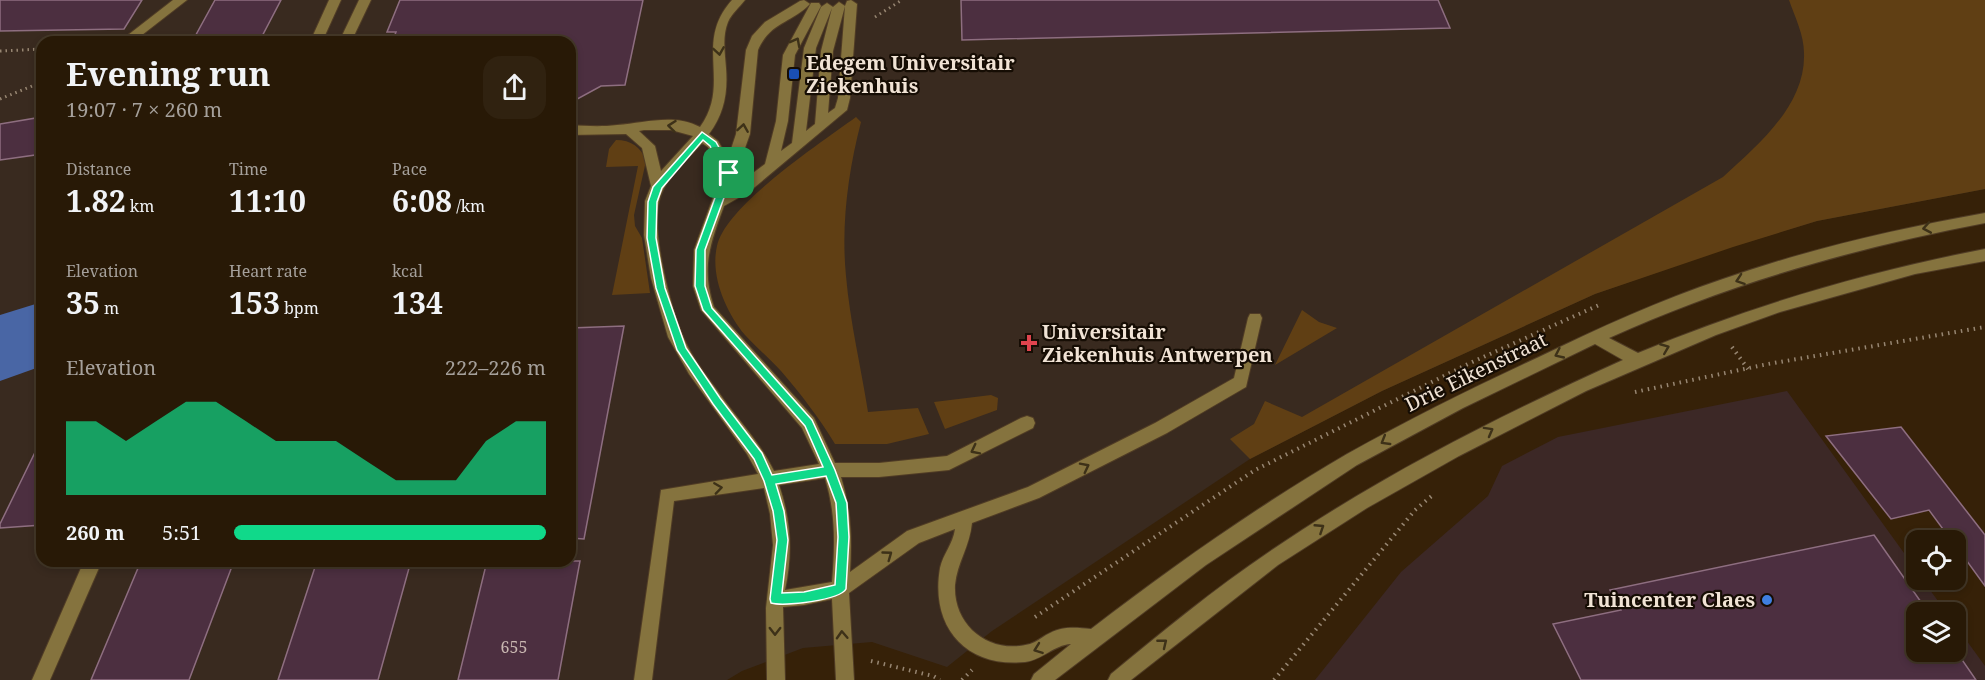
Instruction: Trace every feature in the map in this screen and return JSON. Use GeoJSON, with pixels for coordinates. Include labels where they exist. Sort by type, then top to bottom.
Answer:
{"type":"FeatureCollection","features":[{"type":"Feature","properties":{"kind":"street"},"geometry":{"type":"LineString","coordinates":[[133,36],[181,0]]}},
{"type":"Feature","properties":{"kind":"street"},"geometry":{"type":"LineString","coordinates":[[319,36],[335,0]]}},
{"type":"Feature","properties":{"kind":"street"},"geometry":{"type":"LineString","coordinates":[[348,36],[365,0]]}},
{"type":"Feature","properties":{"kind":"street"},"geometry":{"type":"LineString","coordinates":[[739,0],[720,22],[717,39],[721,80],[719,102],[711,123],[658,187],[652,202],[651,238],[660,288],[682,350],[716,401],[758,456],[770,481],[779,511],[782,540],[775,599],[776,680]]}},
{"type":"Feature","properties":{"kind":"street"},"geometry":{"type":"LineString","coordinates":[[821,126],[827,51],[827,4]]}},
{"type":"Feature","properties":{"kind":"street"},"geometry":{"type":"LineString","coordinates":[[718,203],[744,188],[841,110],[844,98],[827,4]]}},
{"type":"Feature","properties":{"kind":"street"},"geometry":{"type":"LineString","coordinates":[[798,144],[810,48],[827,4]]}},
{"type":"Feature","properties":{"kind":"street"},"geometry":{"type":"LineString","coordinates":[[771,166],[782,121],[789,55],[827,4]]}},
{"type":"Feature","properties":{"kind":"street"},"geometry":{"type":"LineString","coordinates":[[827,4],[770,25],[758,36],[749,65],[743,134],[701,250],[700,286],[708,310],[808,423],[830,470],[842,503],[844,537],[840,589],[845,680]]}},
{"type":"Feature","properties":{"kind":"street"},"geometry":{"type":"LineString","coordinates":[[576,130],[629,129],[644,125],[671,125],[693,129],[713,144],[729,173]]}},
{"type":"Feature","properties":{"kind":"street"},"geometry":{"type":"LineString","coordinates":[[629,129],[648,146],[658,187]]}},
{"type":"Feature","properties":{"kind":"street","name":"Drie Eikenstraat"},"geometry":{"type":"LineString","coordinates":[[1040,680],[1187,569],[1311,485],[1399,433],[1595,337],[1691,297],[1757,274],[1901,233],[1985,218]]}},
{"type":"Feature","properties":{"kind":"street"},"geometry":{"type":"LineString","coordinates":[[1117,680],[1272,560],[1338,517],[1512,418],[1637,360],[1774,306],[1906,270],[1985,255]]}},
{"type":"Feature","properties":{"kind":"street"},"geometry":{"type":"LineString","coordinates":[[775,599],[804,597],[840,589],[913,537],[1033,494],[1161,428],[1241,382],[1255,318]]}},
{"type":"Feature","properties":{"kind":"street"},"geometry":{"type":"LineString","coordinates":[[1595,337],[1637,360]]}},
{"type":"Feature","properties":{"kind":"street"},"geometry":{"type":"LineString","coordinates":[[643,680],[667,495],[830,470],[879,470],[949,463],[1027,423]]}},
{"type":"Feature","properties":{"kind":"street"},"geometry":{"type":"LineString","coordinates":[[964,519],[961,544],[949,564],[946,605],[957,629],[975,646],[991,651],[1017,654],[1039,651],[1064,636],[1093,638]]}},
{"type":"Feature","properties":{"kind":"street"},"geometry":{"type":"LineString","coordinates":[[41,680],[90,567]]}},
{"type":"Feature","properties":{"kind":"path"},"geometry":{"type":"LineString","coordinates":[[0,51],[36,49]]}},
{"type":"Feature","properties":{"kind":"path"},"geometry":{"type":"LineString","coordinates":[[0,99],[36,84]]}},
{"type":"Feature","properties":{"kind":"path"},"geometry":{"type":"LineString","coordinates":[[1624,395],[1768,364],[1985,327]]}},
{"type":"Feature","properties":{"kind":"path"},"geometry":{"type":"LineString","coordinates":[[1274,680],[1415,510],[1438,490]]}},
{"type":"Feature","properties":{"kind":"shaded area","name":"Universitair Ziekenhuis Antwerpen"},"geometry":{"type":"Polygon","coordinates":[[[0,0],[1985,0],[1985,189],[1817,221],[1724,249],[1595,294],[1382,391],[1250,459],[992,631],[947,667],[872,642],[803,648],[742,671],[727,680],[0,680],[0,0]]]}},
{"type":"Feature","properties":{"kind":"shaded area"},"geometry":{"type":"Polygon","coordinates":[[[1789,0],[1985,0],[1985,189],[1817,221],[1595,294],[1382,391],[1250,459],[1230,439],[1254,424],[1265,401],[1302,417],[1723,177],[1765,137],[1788,107],[1797,90],[1803,72],[1804,46],[1789,0]]]}},
{"type":"Feature","properties":{"kind":"shaded area"},"geometry":{"type":"Polygon","coordinates":[[[856,117],[861,122],[852,160],[844,237],[850,310],[868,412],[918,408],[929,434],[887,444],[835,444],[796,388],[738,326],[721,293],[716,269],[717,246],[724,230],[738,212],[799,158],[856,117]]]}},
{"type":"Feature","properties":{"kind":"shaded area"},"geometry":{"type":"Polygon","coordinates":[[[616,140],[635,145],[646,161],[634,215],[635,226],[642,238],[650,293],[612,295],[638,166],[606,167],[609,149],[616,140]]]}},
{"type":"Feature","properties":{"kind":"shaded area"},"geometry":{"type":"Polygon","coordinates":[[[1302,310],[1319,322],[1337,328],[1275,365],[1302,310]]]}},
{"type":"Feature","properties":{"kind":"shaded area"},"geometry":{"type":"Polygon","coordinates":[[[1787,391],[1906,556],[1906,590],[1930,590],[1939,602],[1906,602],[1906,662],[1966,662],[1966,640],[1985,666],[1985,680],[1315,680],[1401,572],[1488,496],[1502,466],[1558,437],[1787,391]]]}},
{"type":"Feature","properties":{"kind":"shaded area"},"geometry":{"type":"Polygon","coordinates":[[[991,395],[998,398],[997,410],[945,429],[934,402],[991,395]]]}},
{"type":"Feature","properties":{"kind":"water"},"geometry":{"type":"Polygon","coordinates":[[[36,304],[36,368],[0,381],[0,315],[36,304]]]}},
{"type":"Feature","properties":{"kind":"building"},"geometry":{"type":"Polygon","coordinates":[[[0,0],[142,0],[124,29],[0,31],[0,0]]]}},
{"type":"Feature","properties":{"kind":"building"},"geometry":{"type":"Polygon","coordinates":[[[215,0],[281,0],[262,36],[195,36],[215,0]]]}},
{"type":"Feature","properties":{"kind":"building"},"geometry":{"type":"Polygon","coordinates":[[[400,0],[643,0],[625,85],[601,86],[576,100],[576,36],[394,36],[396,32],[387,32],[400,0]]]}},
{"type":"Feature","properties":{"kind":"building"},"geometry":{"type":"Polygon","coordinates":[[[961,0],[1438,0],[1450,28],[962,40],[961,0]]]}},
{"type":"Feature","properties":{"kind":"building"},"geometry":{"type":"Polygon","coordinates":[[[36,118],[36,155],[0,160],[0,124],[36,118]]]}},
{"type":"Feature","properties":{"kind":"building"},"geometry":{"type":"Polygon","coordinates":[[[624,326],[584,539],[576,538],[576,328],[624,326]]]}},
{"type":"Feature","properties":{"kind":"building"},"geometry":{"type":"Polygon","coordinates":[[[1901,427],[1985,535],[1985,586],[1966,560],[1966,530],[1944,530],[1929,510],[1891,519],[1826,436],[1901,427]]]}},
{"type":"Feature","properties":{"kind":"building"},"geometry":{"type":"Polygon","coordinates":[[[36,450],[36,525],[0,528],[36,450]]]}},
{"type":"Feature","properties":{"kind":"building","name":"Tuincenter Claes"},"geometry":{"type":"Polygon","coordinates":[[[1874,535],[1906,581],[1906,590],[1913,590],[1921,602],[1906,602],[1906,662],[1964,662],[1976,680],[1581,680],[1553,624],[1621,610],[1610,590],[1874,535]]]}},
{"type":"Feature","properties":{"kind":"building"},"geometry":{"type":"Polygon","coordinates":[[[576,561],[580,561],[558,680],[458,680],[486,567],[576,567],[576,561]]]}},
{"type":"Feature","properties":{"kind":"building"},"geometry":{"type":"Polygon","coordinates":[[[138,567],[232,567],[189,680],[91,680],[138,567]]]}},
{"type":"Feature","properties":{"kind":"building"},"geometry":{"type":"Polygon","coordinates":[[[315,567],[409,567],[378,680],[278,680],[315,567]]]}},
{"type":"Feature","properties":{"kind":"place","name":"Edegem Universitair Ziekenhuis"},"geometry":{"type":"Point","coordinates":[794,74]}},
{"type":"Feature","properties":{"kind":"place","name":"Universitair Ziekenhuis Antwerpen"},"geometry":{"type":"Point","coordinates":[1029,343]}},
{"type":"Feature","properties":{"kind":"place","name":"Tuincenter Claes"},"geometry":{"type":"Point","coordinates":[1767,600]}},
{"type":"Feature","properties":{"kind":"route"},"geometry":{"type":"LineString","coordinates":[[729,173],[701,250],[700,286],[708,310],[808,423],[830,470],[806,474],[770,481],[779,511],[782,540],[781,568],[775,599],[804,597],[840,589],[844,537],[842,503],[830,470],[770,481],[758,456],[716,401],[682,350],[660,288],[651,238],[652,202],[658,187],[702,135],[713,144],[729,173]]}}]}
